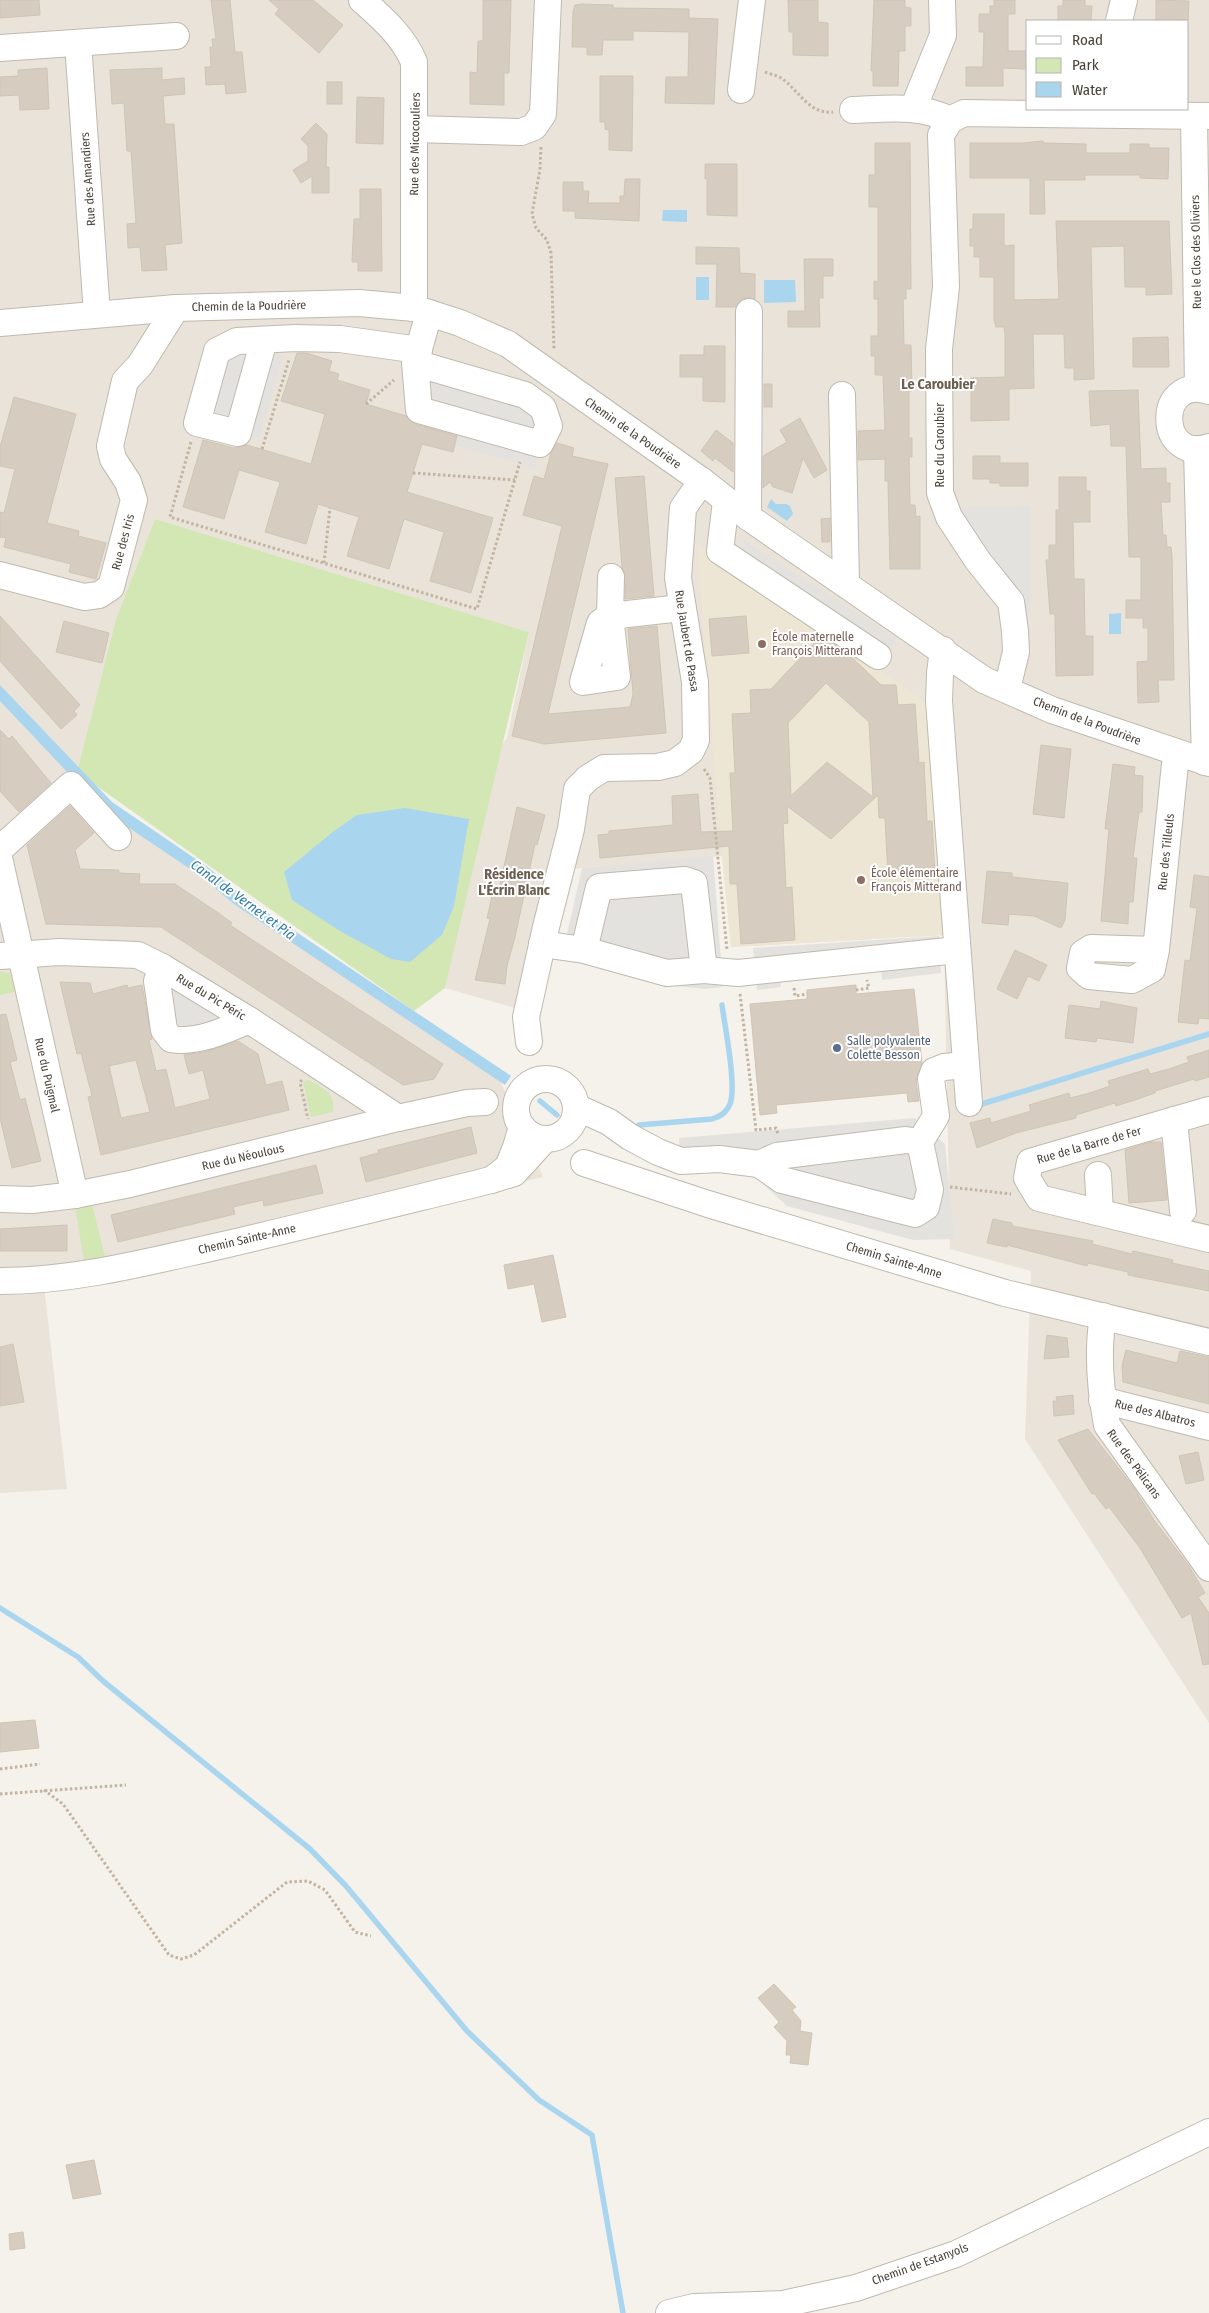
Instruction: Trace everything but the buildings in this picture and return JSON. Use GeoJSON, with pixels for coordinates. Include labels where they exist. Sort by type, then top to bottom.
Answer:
{"type":"FeatureCollection","features":[{"type":"Feature","properties":{"kind":"street","name":"Rue des Micocouliers"},"geometry":{"type":"LineString","coordinates":[[362,0],[407,45],[414,62],[414,129],[422,310],[417,356],[419,410],[526,440]]}},
{"type":"Feature","properties":{"kind":"street"},"geometry":{"type":"LineString","coordinates":[[414,129],[521,132],[534,127],[543,114],[548,0]]}},
{"type":"Feature","properties":{"kind":"street"},"geometry":{"type":"LineString","coordinates":[[742,90],[752,0]]}},
{"type":"Feature","properties":{"kind":"street"},"geometry":{"type":"LineString","coordinates":[[912,109],[943,35],[942,0]]}},
{"type":"Feature","properties":{"kind":"street"},"geometry":{"type":"LineString","coordinates":[[1119,20],[1124,0]]}},
{"type":"Feature","properties":{"kind":"street"},"geometry":{"type":"LineString","coordinates":[[0,48],[176,36]]}},
{"type":"Feature","properties":{"kind":"street","name":"Rue des Amandiers"},"geometry":{"type":"LineString","coordinates":[[78,43],[97,314]]}},
{"type":"Feature","properties":{"kind":"street"},"geometry":{"type":"LineString","coordinates":[[853,110],[912,109],[935,112],[950,120],[964,113],[1116,112],[1201,116]]}},
{"type":"Feature","properties":{"kind":"street","name":"Rue le Clos des Oliviers"},"geometry":{"type":"LineString","coordinates":[[1201,116],[1203,390]]}},
{"type":"Feature","properties":{"kind":"street","name":"Rue du Caroubier"},"geometry":{"type":"LineString","coordinates":[[950,120],[941,136],[946,286],[939,348],[940,493],[948,517],[978,561],[1010,602],[1015,631],[1016,652],[1007,689]]}},
{"type":"Feature","properties":{"kind":"street","name":"Chemin de la Poudrière"},"geometry":{"type":"LineString","coordinates":[[0,323],[176,308],[359,303],[422,310],[460,323],[508,344],[702,481],[748,517],[984,680],[1052,710],[1176,754],[1207,763]]}},
{"type":"Feature","properties":{"kind":"street"},"geometry":{"type":"LineString","coordinates":[[156,339],[176,308]]}},
{"type":"Feature","properties":{"kind":"street"},"geometry":{"type":"LineString","coordinates":[[145,310],[156,339]]}},
{"type":"Feature","properties":{"kind":"street"},"geometry":{"type":"LineString","coordinates":[[748,517],[750,312]]}},
{"type":"Feature","properties":{"kind":"street"},"geometry":{"type":"LineString","coordinates":[[264,340],[238,433],[197,423],[218,351],[237,341],[295,338],[340,339],[417,356],[525,395],[542,408],[549,426],[540,444],[526,440]]}},
{"type":"Feature","properties":{"kind":"street","name":"Rue des Iris"},"geometry":{"type":"LineString","coordinates":[[0,574],[84,598],[99,595],[111,587],[134,500],[128,482],[113,459],[110,446],[125,381],[140,365],[156,339]]}},
{"type":"Feature","properties":{"kind":"street"},"geometry":{"type":"LineString","coordinates":[[1203,390],[1188,390],[1179,396],[1172,404],[1168,413],[1168,424],[1175,438],[1187,447],[1203,448],[1207,763]]}},
{"type":"Feature","properties":{"kind":"street"},"geometry":{"type":"LineString","coordinates":[[842,396],[846,584]]}},
{"type":"Feature","properties":{"kind":"street","name":"Rue Jaubert de Passa"},"geometry":{"type":"LineString","coordinates":[[691,751],[696,740],[695,682],[691,649],[681,608],[678,578],[683,508],[702,481]]}},
{"type":"Feature","properties":{"kind":"street"},"geometry":{"type":"LineString","coordinates":[[726,501],[720,551],[878,656]]}},
{"type":"Feature","properties":{"kind":"street"},"geometry":{"type":"LineString","coordinates":[[610,577],[610,616],[681,608]]}},
{"type":"Feature","properties":{"kind":"street"},"geometry":{"type":"LineString","coordinates":[[943,650],[939,701],[969,1103]]}},
{"type":"Feature","properties":{"kind":"street"},"geometry":{"type":"LineString","coordinates":[[691,751],[675,763],[658,766],[604,768],[588,778],[577,789],[571,829],[526,1017],[529,1042],[527,1100],[532,1136],[562,1127],[609,1122],[630,1137],[658,1152],[681,1161],[719,1159],[770,1160],[906,1140],[920,1142]]}},
{"type":"Feature","properties":{"kind":"street","name":"Rue des Tilleuls"},"geometry":{"type":"LineString","coordinates":[[1156,950],[1176,754]]}},
{"type":"Feature","properties":{"kind":"street"},"geometry":{"type":"LineString","coordinates":[[0,849],[71,785],[118,837]]}},
{"type":"Feature","properties":{"kind":"street","name":"Rue du Puigmal"},"geometry":{"type":"LineString","coordinates":[[0,862],[10,955],[75,1195]]}},
{"type":"Feature","properties":{"kind":"street"},"geometry":{"type":"LineString","coordinates":[[584,950],[599,887],[685,880],[694,883],[728,977]]}},
{"type":"Feature","properties":{"kind":"street"},"geometry":{"type":"LineString","coordinates":[[542,944],[584,950],[667,973],[728,977],[957,950]]}},
{"type":"Feature","properties":{"kind":"street","name":"Rue du Pic Péric"},"geometry":{"type":"LineString","coordinates":[[10,955],[58,952],[138,955],[162,967],[249,1020],[398,1118]]}},
{"type":"Feature","properties":{"kind":"street"},"geometry":{"type":"LineString","coordinates":[[162,967],[157,981],[164,1030],[171,1039],[182,1041],[231,1028],[249,1020]]}},
{"type":"Feature","properties":{"kind":"street"},"geometry":{"type":"LineString","coordinates":[[770,1160],[782,1180],[915,1214],[926,1207],[930,1190],[920,1142],[936,1116],[931,1079],[934,1071],[944,1067],[965,1065]]}},
{"type":"Feature","properties":{"kind":"street"},"geometry":{"type":"LineString","coordinates":[[527,1100],[569,1088],[562,1127]]}},
{"type":"Feature","properties":{"kind":"street"},"geometry":{"type":"LineString","coordinates":[[354,1129],[371,1100]]}},
{"type":"Feature","properties":{"kind":"street","name":"Rue du Néoulous"},"geometry":{"type":"LineString","coordinates":[[0,1199],[32,1200],[75,1195],[130,1184],[324,1138],[398,1118],[467,1103],[527,1100]]}},
{"type":"Feature","properties":{"kind":"street","name":"Chemin Sainte-Anne"},"geometry":{"type":"LineString","coordinates":[[491,1180],[508,1167],[516,1147],[527,1100]]}},
{"type":"Feature","properties":{"kind":"street","name":"Rue de la Barre de Fer"},"geometry":{"type":"LineString","coordinates":[[1039,1198],[1026,1178],[1030,1162],[1209,1110]]}},
{"type":"Feature","properties":{"kind":"street"},"geometry":{"type":"LineString","coordinates":[[1174,1120],[1183,1211]]}},
{"type":"Feature","properties":{"kind":"street","name":"Chemin Sainte-Anne"},"geometry":{"type":"LineString","coordinates":[[562,1127],[563,1154],[584,1163],[708,1204],[1005,1293],[1209,1342]]}},
{"type":"Feature","properties":{"kind":"street","name":"Chemin Sainte-Anne"},"geometry":{"type":"LineString","coordinates":[[0,1281],[33,1281],[103,1272],[348,1216],[491,1180],[514,1173],[562,1127]]}},
{"type":"Feature","properties":{"kind":"street"},"geometry":{"type":"LineString","coordinates":[[1098,1175],[1100,1212]]}},
{"type":"Feature","properties":{"kind":"street"},"geometry":{"type":"LineString","coordinates":[[1039,1198],[1209,1239]]}},
{"type":"Feature","properties":{"kind":"street","name":"Rue des Pélicans"},"geometry":{"type":"LineString","coordinates":[[1103,1316],[1099,1342],[1102,1400],[1107,1425],[1209,1568]]}},
{"type":"Feature","properties":{"kind":"street","name":"Rue des Albatros"},"geometry":{"type":"LineString","coordinates":[[1102,1400],[1209,1427]]}},
{"type":"Feature","properties":{"kind":"street","name":"Chemin de Estanyols"},"geometry":{"type":"LineString","coordinates":[[669,2313],[694,2307],[783,2304],[856,2288],[956,2254],[1209,2132]]}},
{"type":"Feature","properties":{"kind":"path"},"geometry":{"type":"LineString","coordinates":[[746,60],[760,70],[781,78],[802,100],[825,113],[853,110]]}},
{"type":"Feature","properties":{"kind":"path"},"geometry":{"type":"LineString","coordinates":[[543,114],[540,168],[532,214],[536,228],[547,240],[551,253],[554,355],[550,374]]}},
{"type":"Feature","properties":{"kind":"path"},"geometry":{"type":"LineString","coordinates":[[262,449],[295,338]]}},
{"type":"Feature","properties":{"kind":"path"},"geometry":{"type":"LineString","coordinates":[[366,404],[417,356]]}},
{"type":"Feature","properties":{"kind":"path"},"geometry":{"type":"LineString","coordinates":[[197,423],[170,517],[477,609],[526,440]]}},
{"type":"Feature","properties":{"kind":"path"},"geometry":{"type":"LineString","coordinates":[[413,473],[514,480]]}},
{"type":"Feature","properties":{"kind":"path"},"geometry":{"type":"LineString","coordinates":[[324,563],[330,508]]}},
{"type":"Feature","properties":{"kind":"path"},"geometry":{"type":"LineString","coordinates":[[691,751],[710,778],[728,977],[756,1130],[776,1128],[770,1160]]}},
{"type":"Feature","properties":{"kind":"path"},"geometry":{"type":"LineString","coordinates":[[318,1066],[300,1082],[308,1119],[319,1126],[324,1138]]}},
{"type":"Feature","properties":{"kind":"path"},"geometry":{"type":"LineString","coordinates":[[930,1190],[949,1187],[1039,1198]]}},
{"type":"Feature","properties":{"kind":"path"},"geometry":{"type":"LineString","coordinates":[[0,1769],[40,1764]]}},
{"type":"Feature","properties":{"kind":"path"},"geometry":{"type":"LineString","coordinates":[[0,1794],[126,1786]]}},
{"type":"Feature","properties":{"kind":"path"},"geometry":{"type":"LineString","coordinates":[[44,1790],[63,1804],[169,1955],[181,1959],[194,1955],[288,1882],[308,1882],[325,1890],[355,1932],[371,1936]]}},
{"type":"Feature","properties":{"kind":"shaded area"},"geometry":{"type":"Polygon","coordinates":[[[0,0],[1209,0],[1209,1723],[1025,1439],[1031,1271],[950,1249],[944,935],[731,947],[722,856],[570,869],[536,1014],[445,988],[499,748],[507,738],[529,632],[155,519],[116,619],[77,772],[140,826],[493,1065],[543,1177],[174,1256],[42,1268],[67,1489],[0,1493],[0,0]]]}},
{"type":"Feature","properties":{"kind":"shaded area"},"geometry":{"type":"Polygon","coordinates":[[[261,349],[283,356],[260,438],[245,435],[204,417],[223,353],[261,349]]]}},
{"type":"Feature","properties":{"kind":"shaded area"},"geometry":{"type":"Polygon","coordinates":[[[432,375],[530,405],[540,421],[536,469],[455,445],[459,432],[424,405],[432,375]]]}},
{"type":"Feature","properties":{"kind":"shaded area"},"geometry":{"type":"Polygon","coordinates":[[[1030,506],[1030,613],[1021,612],[1020,597],[1005,572],[960,513],[960,507],[1030,506]]]}},
{"type":"Feature","properties":{"kind":"shaded area"},"geometry":{"type":"Polygon","coordinates":[[[744,540],[897,639],[884,658],[732,560],[744,540]]]}},
{"type":"Feature","properties":{"kind":"shaded area"},"geometry":{"type":"Polygon","coordinates":[[[697,544],[932,707],[944,935],[731,947],[712,741],[697,544]]]}},
{"type":"Feature","properties":{"kind":"shaded area"},"geometry":{"type":"Polygon","coordinates":[[[713,856],[723,987],[704,989],[668,985],[562,956],[582,868],[713,856]]]}},
{"type":"Feature","properties":{"kind":"shaded area"},"geometry":{"type":"Polygon","coordinates":[[[939,936],[941,973],[882,980],[881,964],[780,973],[781,987],[757,990],[753,948],[939,936]]]}},
{"type":"Feature","properties":{"kind":"shaded area"},"geometry":{"type":"Polygon","coordinates":[[[162,967],[249,1020],[171,1039],[162,967]]]}},
{"type":"Feature","properties":{"kind":"shaded area"},"geometry":{"type":"Polygon","coordinates":[[[915,1118],[945,1144],[954,1239],[913,1240],[787,1206],[751,1173],[680,1167],[679,1138],[915,1118]]]}},
{"type":"Feature","properties":{"kind":"green space"},"geometry":{"type":"Polygon","coordinates":[[[155,519],[529,632],[445,988],[414,1011],[77,772],[116,619],[155,519]]]}},
{"type":"Feature","properties":{"kind":"green space"},"geometry":{"type":"Polygon","coordinates":[[[0,972],[10,973],[15,992],[0,995],[0,972]]]}},
{"type":"Feature","properties":{"kind":"green space"},"geometry":{"type":"Polygon","coordinates":[[[309,1080],[324,1089],[331,1096],[333,1112],[311,1117],[303,1082],[309,1080]]]}},
{"type":"Feature","properties":{"kind":"green space"},"geometry":{"type":"Polygon","coordinates":[[[92,1204],[105,1257],[84,1261],[75,1207],[92,1204]]]}},
{"type":"Feature","properties":{"kind":"water"},"geometry":{"type":"Polygon","coordinates":[[[663,210],[687,210],[687,222],[662,221],[663,210]]]}},
{"type":"Feature","properties":{"kind":"water"},"geometry":{"type":"Polygon","coordinates":[[[696,277],[709,277],[709,300],[696,300],[696,277]]]}},
{"type":"Feature","properties":{"kind":"water"},"geometry":{"type":"Polygon","coordinates":[[[764,280],[795,280],[796,302],[764,303],[764,280]]]}},
{"type":"Feature","properties":{"kind":"water"},"geometry":{"type":"Polygon","coordinates":[[[771,499],[776,504],[790,506],[793,514],[787,521],[767,507],[771,499]]]}},
{"type":"Feature","properties":{"kind":"water"},"geometry":{"type":"Polygon","coordinates":[[[1121,613],[1121,634],[1109,634],[1109,614],[1121,613]]]}},
{"type":"Feature","properties":{"kind":"water","name":"Canal de Vernet et Pia"},"geometry":{"type":"Polygon","coordinates":[[[0,685],[112,802],[209,868],[241,895],[511,1076],[505,1085],[234,904],[202,877],[104,811],[0,701],[0,685]]]}},
{"type":"Feature","properties":{"kind":"water"},"geometry":{"type":"Polygon","coordinates":[[[405,808],[469,819],[454,906],[442,935],[410,962],[391,959],[340,931],[292,900],[284,872],[334,831],[357,815],[405,808]]]}},
{"type":"Feature","properties":{"kind":"waterway"},"geometry":{"type":"LineString","coordinates":[[639,1125],[712,1119],[727,1110],[732,1096],[732,1084],[730,1056],[722,1005]]}},
{"type":"Feature","properties":{"kind":"waterway"},"geometry":{"type":"LineString","coordinates":[[982,1104],[1209,1034]]}},
{"type":"Feature","properties":{"kind":"waterway"},"geometry":{"type":"LineString","coordinates":[[540,1101],[557,1115]]}},
{"type":"Feature","properties":{"kind":"waterway"},"geometry":{"type":"LineString","coordinates":[[0,1608],[78,1657],[103,1681],[310,1849],[346,1886],[467,2031],[539,2100],[592,2135],[623,2313]]}},
{"type":"Feature","properties":{"kind":"place","name":"École maternelle François Mitterand"},"geometry":{"type":"Point","coordinates":[762,644]}},
{"type":"Feature","properties":{"kind":"place","name":"École élémentaire François Mitterand"},"geometry":{"type":"Point","coordinates":[861,880]}},
{"type":"Feature","properties":{"kind":"place","name":"Salle polyvalente Colette Besson"},"geometry":{"type":"Point","coordinates":[837,1048]}},
{"type":"Feature","properties":{"kind":"district","name":"Le Caroubier"},"geometry":{"type":"Point","coordinates":[938,384]}},
{"type":"Feature","properties":{"kind":"district","name":"Résidence L'Écrin Blanc"},"geometry":{"type":"Point","coordinates":[514,882]}}]}
